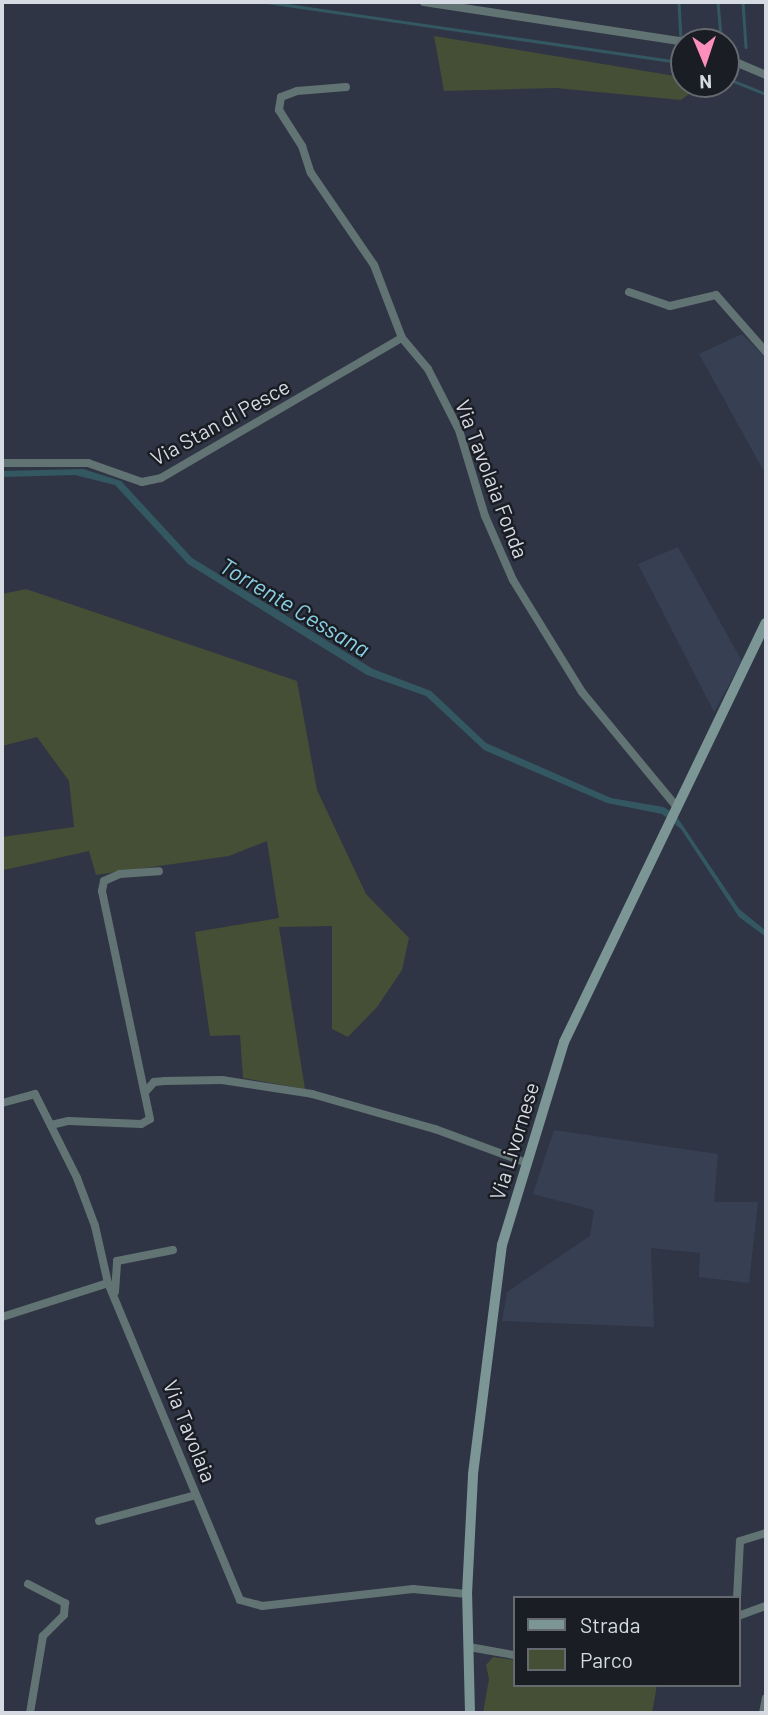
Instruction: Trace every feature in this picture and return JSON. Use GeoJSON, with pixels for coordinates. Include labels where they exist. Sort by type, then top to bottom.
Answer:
{"type":"FeatureCollection","features":[{"type":"Feature","properties":{"kind":"main road","name":"Via Livornese"},"geometry":{"type":"LineString","coordinates":[[470,1713],[467,1594],[472,1474],[502,1245],[564,1042],[665,826],[766,623]]}},
{"type":"Feature","properties":{"kind":"street"},"geometry":{"type":"LineString","coordinates":[[424,2],[670,40]]}},
{"type":"Feature","properties":{"kind":"street"},"geometry":{"type":"LineString","coordinates":[[740,64],[766,75]]}},
{"type":"Feature","properties":{"kind":"street","name":"Via Tavolaia Fonda"},"geometry":{"type":"LineString","coordinates":[[346,87],[297,91],[281,97],[279,110],[302,146],[311,173],[373,264],[402,338],[428,369],[458,430],[485,516],[513,580],[582,692],[675,807]]}},
{"type":"Feature","properties":{"kind":"street"},"geometry":{"type":"LineString","coordinates":[[629,292],[670,306],[716,295],[766,352]]}},
{"type":"Feature","properties":{"kind":"street","name":"Via Stan di Pesce"},"geometry":{"type":"LineString","coordinates":[[2,463],[88,463],[142,482],[161,478],[402,338]]}},
{"type":"Feature","properties":{"kind":"street"},"geometry":{"type":"LineString","coordinates":[[51,1125],[69,1121],[145,1123],[151,1113],[102,891],[104,881],[120,874],[159,871]]}},
{"type":"Feature","properties":{"kind":"street"},"geometry":{"type":"LineString","coordinates":[[146,1091],[154,1082],[222,1080],[312,1094],[435,1129],[527,1163]]}},
{"type":"Feature","properties":{"kind":"street","name":"Via Tavolaia"},"geometry":{"type":"LineString","coordinates":[[2,1103],[35,1094],[51,1125],[91,1214],[108,1283],[235,1593],[248,1605],[413,1589],[467,1594]]}},
{"type":"Feature","properties":{"kind":"street"},"geometry":{"type":"LineString","coordinates":[[115,1299],[117,1261],[173,1250]]}},
{"type":"Feature","properties":{"kind":"street"},"geometry":{"type":"LineString","coordinates":[[2,1317],[108,1283]]}},
{"type":"Feature","properties":{"kind":"street"},"geometry":{"type":"LineString","coordinates":[[99,1521],[197,1495]]}},
{"type":"Feature","properties":{"kind":"street"},"geometry":{"type":"LineString","coordinates":[[737,1596],[740,1541],[766,1533]]}},
{"type":"Feature","properties":{"kind":"street"},"geometry":{"type":"LineString","coordinates":[[28,1584],[65,1603],[64,1615],[43,1636],[30,1713]]}},
{"type":"Feature","properties":{"kind":"street"},"geometry":{"type":"LineString","coordinates":[[740,1615],[766,1606]]}},
{"type":"Feature","properties":{"kind":"street"},"geometry":{"type":"LineString","coordinates":[[469,1647],[512,1655]]}},
{"type":"Feature","properties":{"kind":"street"},"geometry":{"type":"LineString","coordinates":[[763,1713],[766,1698]]}},
{"type":"Feature","properties":{"kind":"shaded area"},"geometry":{"type":"Polygon","coordinates":[[[742,334],[766,358],[766,475],[699,354],[742,334]]]}},
{"type":"Feature","properties":{"kind":"shaded area"},"geometry":{"type":"Polygon","coordinates":[[[83,469],[121,481],[192,558],[373,669],[431,691],[486,743],[611,798],[663,807],[675,814],[739,909],[766,931],[766,937],[739,917],[681,829],[662,814],[607,803],[484,750],[426,696],[367,675],[188,564],[115,485],[75,475],[2,477],[2,471],[83,469]]]}},
{"type":"Feature","properties":{"kind":"shaded area"},"geometry":{"type":"Polygon","coordinates":[[[678,547],[742,661],[714,712],[638,564],[678,547]]]}},
{"type":"Feature","properties":{"kind":"shaded area"},"geometry":{"type":"Polygon","coordinates":[[[554,1130],[718,1154],[714,1202],[758,1202],[749,1283],[699,1277],[700,1253],[651,1248],[654,1327],[502,1321],[507,1292],[590,1236],[594,1210],[533,1194],[554,1130]]]}},
{"type":"Feature","properties":{"kind":"green space"},"geometry":{"type":"Polygon","coordinates":[[[434,36],[670,75],[670,98],[684,98],[681,100],[556,88],[444,91],[434,36]]]}},
{"type":"Feature","properties":{"kind":"green space"},"geometry":{"type":"Polygon","coordinates":[[[26,589],[297,681],[317,790],[366,894],[409,938],[402,970],[377,1007],[348,1037],[332,1029],[332,926],[279,927],[305,1089],[243,1078],[240,1035],[210,1036],[195,932],[279,918],[267,841],[229,856],[96,875],[89,851],[4,870],[2,837],[74,827],[69,781],[37,737],[2,746],[2,594],[26,589]]]}},
{"type":"Feature","properties":{"kind":"green space"},"geometry":{"type":"Polygon","coordinates":[[[493,1657],[512,1660],[512,1687],[657,1687],[652,1713],[483,1713],[489,1679],[486,1665],[493,1657]]]}},
{"type":"Feature","properties":{"kind":"waterway"},"geometry":{"type":"LineString","coordinates":[[267,2],[670,61]]}},
{"type":"Feature","properties":{"kind":"waterway"},"geometry":{"type":"LineString","coordinates":[[679,2],[681,28]]}},
{"type":"Feature","properties":{"kind":"waterway"},"geometry":{"type":"LineString","coordinates":[[718,2],[720,28]]}},
{"type":"Feature","properties":{"kind":"waterway"},"geometry":{"type":"LineString","coordinates":[[743,2],[746,47]]}},
{"type":"Feature","properties":{"kind":"waterway"},"geometry":{"type":"LineString","coordinates":[[740,84],[766,94]]}},
{"type":"Feature","properties":{"kind":"water label","name":"Torrente Cessana"},"geometry":{"type":"Point","coordinates":[295,607]}}]}
